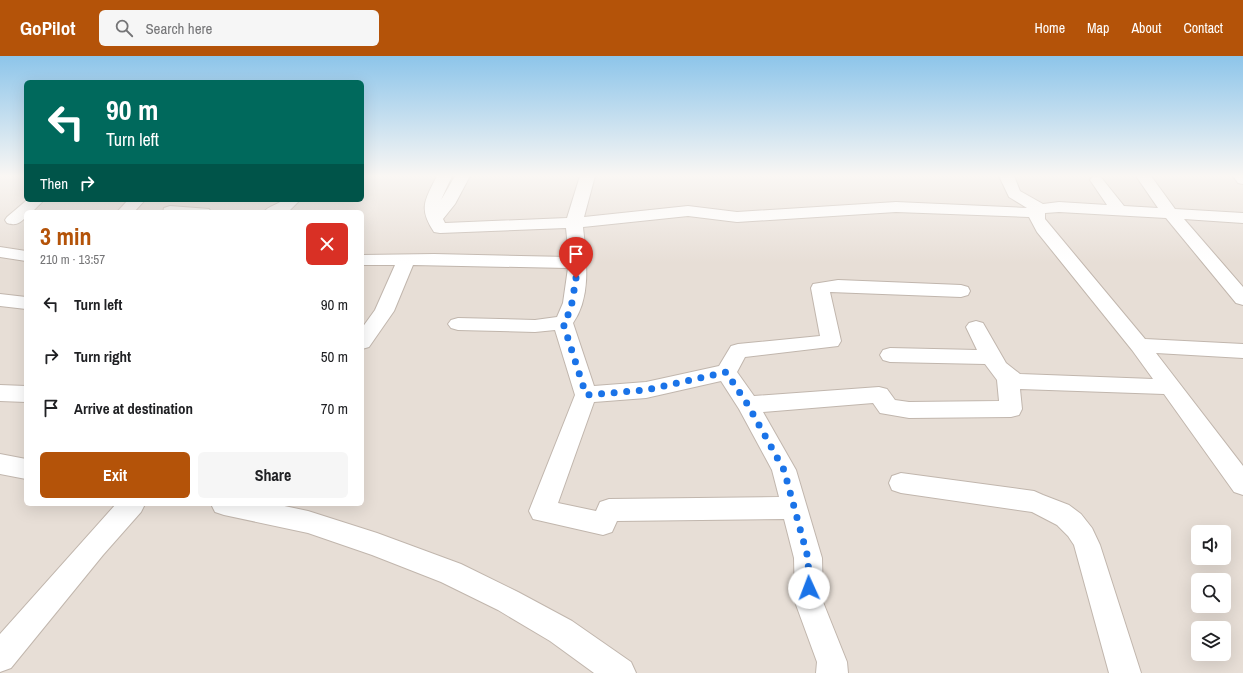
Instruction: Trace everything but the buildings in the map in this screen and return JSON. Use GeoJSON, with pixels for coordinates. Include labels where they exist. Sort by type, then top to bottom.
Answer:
{"type":"FeatureCollection","features":[{"type":"Feature","properties":{"kind":"street"},"geometry":{"type":"LineString","coordinates":[[432,205],[437,224]]}},
{"type":"Feature","properties":{"kind":"street"},"geometry":{"type":"LineString","coordinates":[[425,259],[437,224],[447,205]]}},
{"type":"Feature","properties":{"kind":"street"},"geometry":{"type":"LineString","coordinates":[[458,324],[535,326],[563,323],[568,317],[571,308],[578,263],[574,223],[579,205]]}},
{"type":"Feature","properties":{"kind":"street"},"geometry":{"type":"LineString","coordinates":[[1029,205],[1038,211]]}},
{"type":"Feature","properties":{"kind":"street"},"geometry":{"type":"LineString","coordinates":[[1115,205],[1119,210]]}},
{"type":"Feature","properties":{"kind":"street"},"geometry":{"type":"LineString","coordinates":[[1164,205],[1243,298]]}},
{"type":"Feature","properties":{"kind":"street"},"geometry":{"type":"LineString","coordinates":[[437,224],[574,223],[696,211],[737,217],[896,207],[1038,211],[1059,207],[1243,218]]}},
{"type":"Feature","properties":{"kind":"street"},"geometry":{"type":"LineString","coordinates":[[13,220],[24,210]]}},
{"type":"Feature","properties":{"kind":"street"},"geometry":{"type":"LineString","coordinates":[[1038,211],[1037,219],[1042,228],[1139,346],[1243,485]]}},
{"type":"Feature","properties":{"kind":"street"},"geometry":{"type":"LineString","coordinates":[[0,252],[24,256]]}},
{"type":"Feature","properties":{"kind":"street"},"geometry":{"type":"LineString","coordinates":[[365,332],[384,311],[406,259]]}},
{"type":"Feature","properties":{"kind":"street"},"geometry":{"type":"LineString","coordinates":[[364,260],[425,259],[578,263]]}},
{"type":"Feature","properties":{"kind":"street"},"geometry":{"type":"LineString","coordinates":[[586,395],[646,390],[726,372],[738,351],[831,341],[820,288],[838,286],[961,291]]}},
{"type":"Feature","properties":{"kind":"street"},"geometry":{"type":"LineString","coordinates":[[0,300],[24,303]]}},
{"type":"Feature","properties":{"kind":"street"},"geometry":{"type":"LineString","coordinates":[[563,323],[586,395],[542,511],[603,524],[609,510],[794,508]]}},
{"type":"Feature","properties":{"kind":"street"},"geometry":{"type":"LineString","coordinates":[[976,327],[1001,372],[1008,378],[1029,383],[1170,387]]}},
{"type":"Feature","properties":{"kind":"street"},"geometry":{"type":"LineString","coordinates":[[1139,346],[1243,351]]}},
{"type":"Feature","properties":{"kind":"street"},"geometry":{"type":"LineString","coordinates":[[890,355],[992,357]]}},
{"type":"Feature","properties":{"kind":"street"},"geometry":{"type":"LineString","coordinates":[[726,372],[748,405],[784,470],[808,558],[809,602],[832,662],[832,673]]}},
{"type":"Feature","properties":{"kind":"street"},"geometry":{"type":"LineString","coordinates":[[748,405],[808,399],[879,395],[888,407],[909,410],[1011,409],[1008,378]]}},
{"type":"Feature","properties":{"kind":"street"},"geometry":{"type":"LineString","coordinates":[[0,394],[24,394]]}},
{"type":"Feature","properties":{"kind":"street"},"geometry":{"type":"LineString","coordinates":[[0,464],[24,469]]}},
{"type":"Feature","properties":{"kind":"street"},"geometry":{"type":"LineString","coordinates":[[901,483],[1034,502],[1054,509],[1068,518],[1081,530],[1087,545],[1126,673]]}},
{"type":"Feature","properties":{"kind":"street"},"geometry":{"type":"LineString","coordinates":[[0,657],[93,547],[130,506]]}},
{"type":"Feature","properties":{"kind":"street"},"geometry":{"type":"LineString","coordinates":[[233,506],[308,522],[377,545],[451,573],[508,601],[561,631],[620,673]]}},
{"type":"Feature","properties":{"kind":"shaded area"},"geometry":{"type":"Polygon","coordinates":[[[0,205],[1243,205],[1243,673],[0,673],[0,205]]]}},
{"type":"Feature","properties":{"kind":"route"},"geometry":{"type":"LineString","coordinates":[[576,278],[571,308],[568,317],[563,323],[586,395],[646,390],[726,372],[748,405],[784,470],[808,558],[809,588]]}}]}
